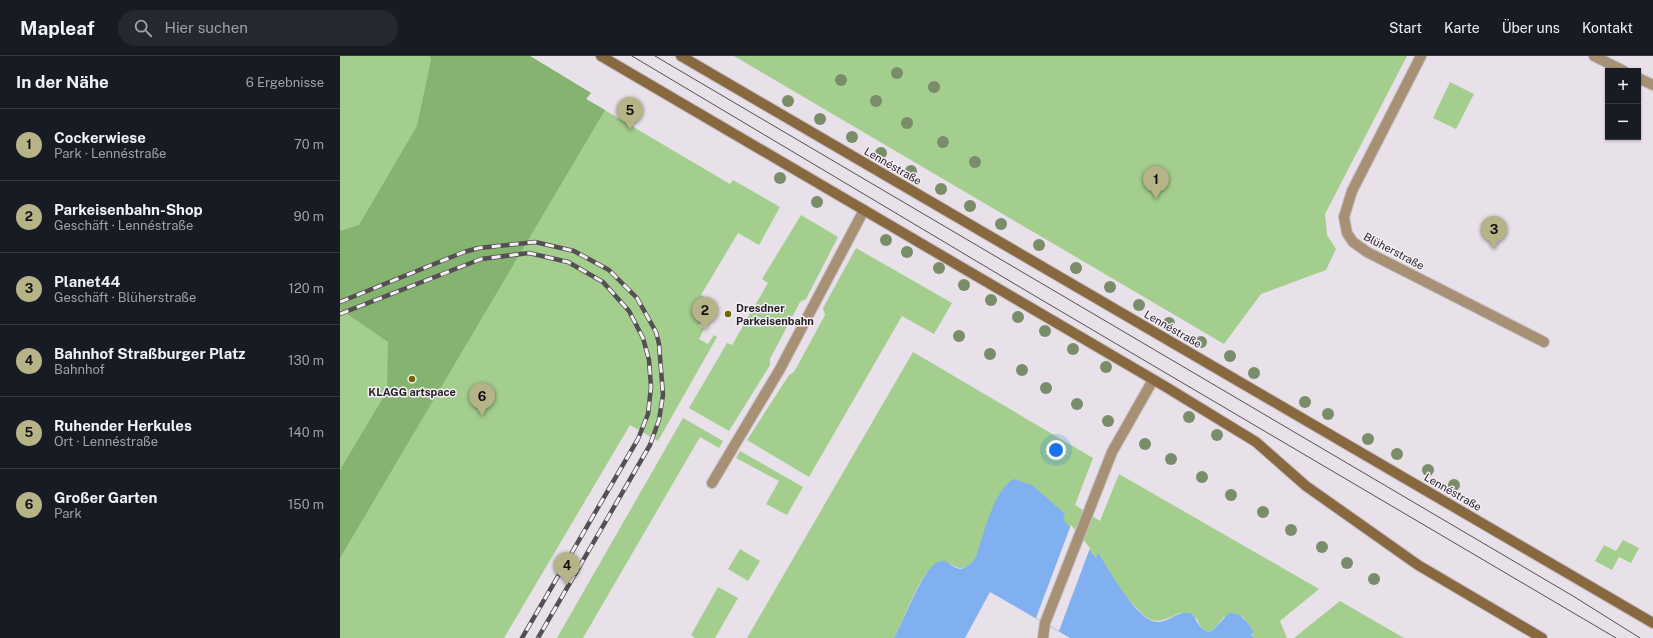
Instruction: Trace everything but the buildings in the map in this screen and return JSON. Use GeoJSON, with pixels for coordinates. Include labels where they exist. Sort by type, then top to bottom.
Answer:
{"type":"FeatureCollection","features":[{"type":"Feature","properties":{"kind":"main road"},"geometry":{"type":"LineString","coordinates":[[602,56],[1256,442],[1306,486],[1418,565],[1542,638]]}},
{"type":"Feature","properties":{"kind":"main road","name":"Lennéstraße"},"geometry":{"type":"LineString","coordinates":[[681,56],[1653,622]]}},
{"type":"Feature","properties":{"kind":"street","name":"Blüherstraße"},"geometry":{"type":"LineString","coordinates":[[1421,56],[1352,191],[1344,217],[1346,233],[1353,242],[1367,252],[1544,342]]}},
{"type":"Feature","properties":{"kind":"street"},"geometry":{"type":"LineString","coordinates":[[1594,56],[1618,68]]}},
{"type":"Feature","properties":{"kind":"street"},"geometry":{"type":"LineString","coordinates":[[1641,79],[1653,85]]}},
{"type":"Feature","properties":{"kind":"street"},"geometry":{"type":"LineString","coordinates":[[712,483],[780,370],[864,210]]}},
{"type":"Feature","properties":{"kind":"street"},"geometry":{"type":"LineString","coordinates":[[1043,638],[1045,623],[1112,452],[1153,380]]}},
{"type":"Feature","properties":{"kind":"green space"},"geometry":{"type":"Polygon","coordinates":[[[340,56],[530,56],[591,93],[586,99],[730,184],[733,180],[780,207],[759,245],[738,233],[701,295],[713,302],[699,326],[704,329],[699,339],[708,344],[714,335],[717,337],[658,441],[630,425],[504,638],[340,638],[340,56]]]}},
{"type":"Feature","properties":{"kind":"green space"},"geometry":{"type":"Polygon","coordinates":[[[430,56],[530,56],[591,93],[586,99],[605,110],[340,558],[340,470],[387,391],[388,342],[340,309],[340,231],[359,225],[417,126],[431,60],[430,56]]]}},
{"type":"Feature","properties":{"kind":"green space"},"geometry":{"type":"Polygon","coordinates":[[[734,56],[1407,56],[1325,214],[1327,235],[1336,249],[1326,270],[1261,294],[1224,344],[734,56]]]}},
{"type":"Feature","properties":{"kind":"green space"},"geometry":{"type":"Polygon","coordinates":[[[1450,82],[1474,94],[1456,129],[1433,118],[1450,82]]]}},
{"type":"Feature","properties":{"kind":"green space"},"geometry":{"type":"Polygon","coordinates":[[[801,215],[838,237],[806,299],[800,302],[770,359],[770,365],[729,431],[689,408],[727,343],[732,345],[768,283],[762,279],[801,215]]]}},
{"type":"Feature","properties":{"kind":"green space"},"geometry":{"type":"Polygon","coordinates":[[[856,248],[952,303],[934,334],[902,316],[809,477],[747,440],[789,375],[794,372],[825,315],[823,308],[856,248]]]}},
{"type":"Feature","properties":{"kind":"green space"},"geometry":{"type":"Polygon","coordinates":[[[913,352],[1093,458],[1075,505],[1100,521],[1119,474],[1319,589],[1280,621],[1287,638],[1254,638],[1251,633],[1253,631],[1243,617],[1224,617],[1212,631],[1208,632],[1201,628],[1197,619],[1180,613],[1163,620],[1152,620],[1142,613],[1129,600],[976,557],[967,567],[963,568],[941,561],[933,566],[926,574],[914,595],[894,638],[747,638],[913,352]]]}},
{"type":"Feature","properties":{"kind":"green space"},"geometry":{"type":"Polygon","coordinates":[[[683,418],[723,441],[719,448],[700,437],[583,638],[557,638],[683,418]]]}},
{"type":"Feature","properties":{"kind":"green space"},"geometry":{"type":"Polygon","coordinates":[[[740,451],[803,487],[787,515],[766,504],[779,481],[736,458],[740,451]]]}},
{"type":"Feature","properties":{"kind":"green space"},"geometry":{"type":"Polygon","coordinates":[[[1623,540],[1639,548],[1631,563],[1619,557],[1612,570],[1595,561],[1604,545],[1616,551],[1623,540]]]}},
{"type":"Feature","properties":{"kind":"green space"},"geometry":{"type":"Polygon","coordinates":[[[740,549],[760,561],[748,581],[728,569],[740,549]]]}},
{"type":"Feature","properties":{"kind":"green space"},"geometry":{"type":"Polygon","coordinates":[[[718,587],[738,598],[715,638],[695,638],[691,635],[718,587]]]}},
{"type":"Feature","properties":{"kind":"green space"},"geometry":{"type":"Polygon","coordinates":[[[1340,601],[1404,638],[1294,638],[1340,601]]]}},
{"type":"Feature","properties":{"kind":"water"},"geometry":{"type":"Polygon","coordinates":[[[1014,479],[1032,485],[1065,514],[1063,519],[1096,558],[1098,553],[1124,594],[1141,613],[1150,620],[1158,622],[1183,613],[1192,614],[1201,628],[1208,632],[1212,631],[1229,613],[1234,613],[1241,616],[1254,632],[1251,634],[1254,638],[1070,638],[990,592],[965,638],[894,638],[919,586],[930,568],[941,561],[946,562],[958,569],[963,568],[969,565],[976,557],[995,503],[1007,484],[1014,479]]]}},
{"type":"Feature","properties":{"kind":"pier"},"geometry":{"type":"Polygon","coordinates":[[[1071,525],[1090,548],[1059,631],[1036,618],[1071,525]]]}},
{"type":"Feature","properties":{"kind":"tram line"},"geometry":{"type":"LineString","coordinates":[[632,56],[1035,296],[1616,638]]}},
{"type":"Feature","properties":{"kind":"tram line"},"geometry":{"type":"LineString","coordinates":[[655,56],[1573,596],[1640,638]]}},
{"type":"Feature","properties":{"kind":"railway"},"geometry":{"type":"LineString","coordinates":[[340,302],[464,252],[479,248],[535,242],[574,251],[609,270],[637,298],[656,332],[659,344],[663,395],[659,420],[650,445],[538,638]]}},
{"type":"Feature","properties":{"kind":"railway"},"geometry":{"type":"LineString","coordinates":[[340,314],[481,259],[529,253],[568,262],[603,282],[629,311],[643,338],[649,360],[651,387],[648,414],[638,439],[522,638]]}},
{"type":"Feature","properties":{"kind":"place","name":"Ruhender Herkules"},"geometry":{"type":"Point","coordinates":[630,130]}},
{"type":"Feature","properties":{"kind":"place","name":"Cockerwiese"},"geometry":{"type":"Point","coordinates":[1156,199]}},
{"type":"Feature","properties":{"kind":"place","name":"Planet44"},"geometry":{"type":"Point","coordinates":[1494,249]}},
{"type":"Feature","properties":{"kind":"place","name":"Dresdner Parkeisenbahn"},"geometry":{"type":"Point","coordinates":[728,314]}},
{"type":"Feature","properties":{"kind":"place","name":"Parkeisenbahn-Shop"},"geometry":{"type":"Point","coordinates":[705,330]}},
{"type":"Feature","properties":{"kind":"place","name":"KLAGG artspace"},"geometry":{"type":"Point","coordinates":[412,379]}},
{"type":"Feature","properties":{"kind":"place","name":"Großer Garten"},"geometry":{"type":"Point","coordinates":[482,416]}},
{"type":"Feature","properties":{"kind":"place","name":"Bahnhof Straßburger Platz"},"geometry":{"type":"Point","coordinates":[567,585]}}]}
